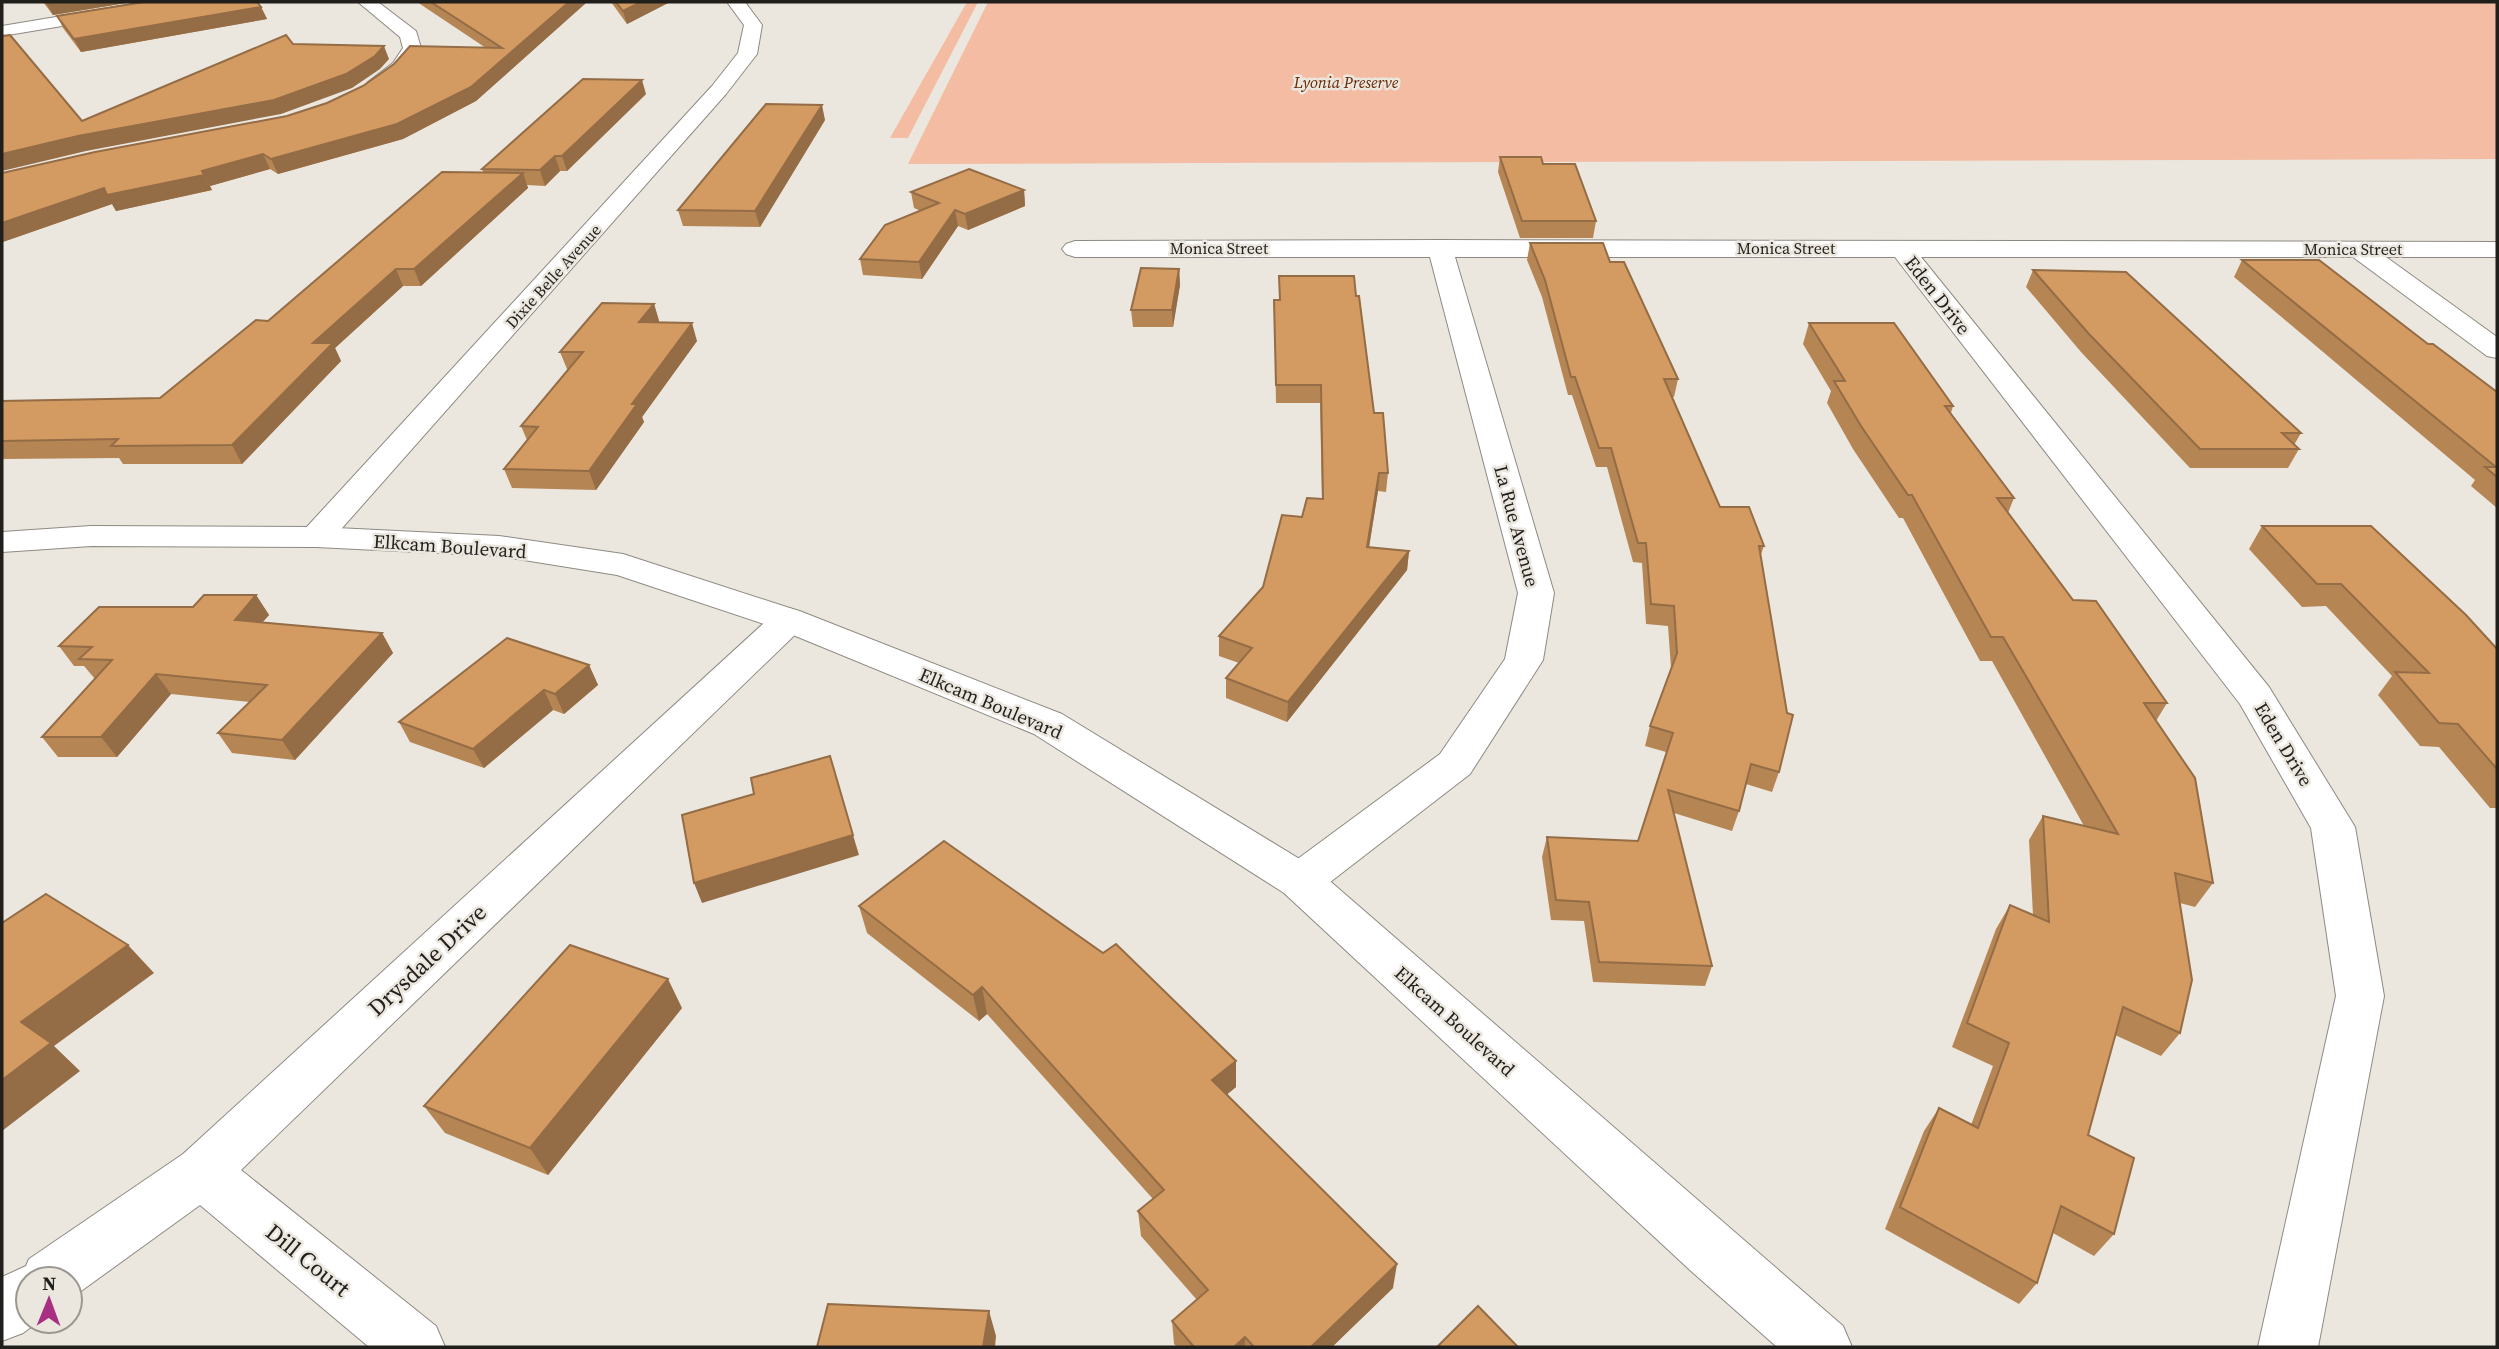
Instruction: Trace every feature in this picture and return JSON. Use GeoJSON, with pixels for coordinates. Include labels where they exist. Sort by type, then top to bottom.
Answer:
{"type":"FeatureCollection","features":[{"type":"Feature","properties":{"kind":"street"},"geometry":{"type":"LineString","coordinates":[[2,31],[176,2]]}},
{"type":"Feature","properties":{"kind":"street"},"geometry":{"type":"LineString","coordinates":[[361,92],[400,67],[412,48],[409,34],[367,2]]}},
{"type":"Feature","properties":{"kind":"street","name":"Dixie Belle Avenue"},"geometry":{"type":"LineString","coordinates":[[316,537],[701,112],[733,72],[747,54],[753,25],[736,2]]}},
{"type":"Feature","properties":{"kind":"street","name":"Monica Street"},"geometry":{"type":"LineString","coordinates":[[1074,248],[2497,249]]}},
{"type":"Feature","properties":{"kind":"street","name":"La Rue Avenue"},"geometry":{"type":"LineString","coordinates":[[1300,881],[1455,764],[1524,660],[1536,593],[1440,248]]}},
{"type":"Feature","properties":{"kind":"street","name":"Eden Drive"},"geometry":{"type":"LineString","coordinates":[[1901,248],[2255,696],[2333,827],[2360,996],[2288,1347]]}},
{"type":"Feature","properties":{"kind":"street"},"geometry":{"type":"LineString","coordinates":[[2359,249],[2497,350]]}},
{"type":"Feature","properties":{"kind":"street","name":"Elkcam Boulevard"},"geometry":{"type":"LineString","coordinates":[[2,542],[91,536],[316,537],[499,546],[623,565],[789,620],[1048,723],[1300,881],[1711,1251],[1822,1347]]}},
{"type":"Feature","properties":{"kind":"street","name":"Drysdale Drive"},"geometry":{"type":"LineString","coordinates":[[69,1265],[202,1172],[789,620]]}},
{"type":"Feature","properties":{"kind":"street","name":"Dill Court"},"geometry":{"type":"LineString","coordinates":[[202,1172],[415,1347]]}},
{"type":"Feature","properties":{"kind":"green space"},"geometry":{"type":"Polygon","coordinates":[[[967,2],[978,2],[908,138],[890,138],[967,2]]]}},
{"type":"Feature","properties":{"kind":"green space","name":"Lyonia Preserve"},"geometry":{"type":"Polygon","coordinates":[[[988,2],[2497,2],[2497,159],[908,164],[988,2]]]}},
{"type":"Feature","properties":{"kind":"building"},"geometry":{"type":"Polygon","coordinates":[[[144,2],[257,2],[261,7],[74,39],[57,16],[144,2]]]}},
{"type":"Feature","properties":{"kind":"building"},"geometry":{"type":"Polygon","coordinates":[[[431,2],[569,2],[471,87],[397,124],[271,159],[263,154],[202,171],[204,175],[107,195],[104,188],[2,223],[2,173],[95,152],[287,116],[327,103],[363,86],[394,64],[410,46],[502,48],[431,2]]]}},
{"type":"Feature","properties":{"kind":"building"},"geometry":{"type":"Polygon","coordinates":[[[616,2],[641,2],[623,11],[616,2]]]}},
{"type":"Feature","properties":{"kind":"building"},"geometry":{"type":"Polygon","coordinates":[[[10,35],[82,121],[286,35],[293,44],[384,46],[375,56],[346,74],[274,100],[78,136],[2,154],[2,36],[10,35]]]}},
{"type":"Feature","properties":{"kind":"building"},"geometry":{"type":"Polygon","coordinates":[[[583,79],[642,80],[562,156],[555,156],[540,170],[482,169],[583,79]]]}},
{"type":"Feature","properties":{"kind":"building"},"geometry":{"type":"Polygon","coordinates":[[[766,104],[822,105],[755,211],[678,210],[766,104]]]}},
{"type":"Feature","properties":{"kind":"building"},"geometry":{"type":"Polygon","coordinates":[[[1500,157],[1541,157],[1543,164],[1575,164],[1596,221],[1522,221],[1500,157]]]}},
{"type":"Feature","properties":{"kind":"building"},"geometry":{"type":"Polygon","coordinates":[[[969,169],[1024,190],[965,214],[955,210],[919,262],[860,259],[885,225],[939,203],[911,192],[969,169]]]}},
{"type":"Feature","properties":{"kind":"building"},"geometry":{"type":"Polygon","coordinates":[[[442,172],[523,173],[414,269],[396,269],[313,343],[333,343],[232,445],[111,446],[118,439],[2,441],[2,401],[160,398],[256,320],[268,321],[442,172]]]}},
{"type":"Feature","properties":{"kind":"building"},"geometry":{"type":"Polygon","coordinates":[[[1530,243],[1603,243],[1610,262],[1624,262],[1678,379],[1664,379],[1720,507],[1749,507],[1764,546],[1759,546],[1787,713],[1793,715],[1779,772],[1751,764],[1739,811],[1668,790],[1712,966],[1599,962],[1589,902],[1556,900],[1547,837],[1638,841],[1673,733],[1650,726],[1677,653],[1674,606],[1651,604],[1646,543],[1638,543],[1611,448],[1599,448],[1575,377],[1571,377],[1545,280],[1530,243]]]}},
{"type":"Feature","properties":{"kind":"building"},"geometry":{"type":"Polygon","coordinates":[[[2242,260],[2319,260],[2428,344],[2433,344],[2497,392],[2497,477],[2485,467],[2496,467],[2242,260]]]}},
{"type":"Feature","properties":{"kind":"building"},"geometry":{"type":"Polygon","coordinates":[[[1141,268],[1179,269],[1172,310],[1131,310],[1141,268]]]}},
{"type":"Feature","properties":{"kind":"building"},"geometry":{"type":"Polygon","coordinates":[[[2033,270],[2126,272],[2301,433],[2282,433],[2299,449],[2200,449],[2089,334],[2033,270]]]}},
{"type":"Feature","properties":{"kind":"building"},"geometry":{"type":"Polygon","coordinates":[[[1279,276],[1354,276],[1374,413],[1383,413],[1388,473],[1379,473],[1367,547],[1409,551],[1288,702],[1226,678],[1252,648],[1219,636],[1263,587],[1282,515],[1302,517],[1307,498],[1323,499],[1321,385],[1276,385],[1274,300],[1280,300],[1279,276]]]}},
{"type":"Feature","properties":{"kind":"building"},"geometry":{"type":"Polygon","coordinates":[[[602,303],[654,304],[639,322],[692,323],[632,404],[637,404],[589,471],[504,469],[538,427],[521,426],[583,352],[560,352],[602,303]]]}},
{"type":"Feature","properties":{"kind":"building"},"geometry":{"type":"Polygon","coordinates":[[[1809,323],[1894,323],[1953,406],[1945,406],[2014,498],[1997,498],[2073,600],[2096,601],[2167,703],[2144,703],[2195,778],[2213,883],[2175,873],[2192,980],[2180,1033],[2123,1007],[2088,1135],[2134,1158],[2114,1234],[2061,1206],[2037,1283],[1900,1207],[1939,1108],[1978,1128],[2009,1043],[1967,1023],[2010,905],[2049,922],[2043,816],[2118,834],[2003,637],[1991,637],[1912,495],[1908,495],[1861,426],[1834,381],[1845,381],[1809,323]]]}},
{"type":"Feature","properties":{"kind":"building"},"geometry":{"type":"Polygon","coordinates":[[[2262,526],[2371,526],[2466,615],[2497,649],[2497,769],[2458,724],[2439,723],[2395,672],[2429,673],[2341,584],[2317,584],[2262,526]]]}},
{"type":"Feature","properties":{"kind":"building"},"geometry":{"type":"Polygon","coordinates":[[[204,595],[256,595],[235,620],[382,633],[282,740],[218,733],[267,685],[156,674],[101,737],[42,737],[112,660],[79,659],[92,647],[59,646],[99,607],[193,607],[204,595]]]}},
{"type":"Feature","properties":{"kind":"building"},"geometry":{"type":"Polygon","coordinates":[[[507,638],[589,665],[555,694],[544,690],[473,749],[399,722],[507,638]]]}},
{"type":"Feature","properties":{"kind":"building"},"geometry":{"type":"Polygon","coordinates":[[[830,756],[853,835],[694,883],[682,815],[754,794],[751,778],[830,756]]]}},
{"type":"Feature","properties":{"kind":"building"},"geometry":{"type":"Polygon","coordinates":[[[944,841],[1103,953],[1116,944],[1236,1061],[1212,1080],[1397,1264],[1311,1347],[1254,1347],[1245,1337],[1234,1347],[1194,1347],[1172,1321],[1208,1290],[1138,1211],[1164,1190],[982,987],[973,995],[859,906],[944,841]]]}},
{"type":"Feature","properties":{"kind":"building"},"geometry":{"type":"Polygon","coordinates":[[[46,894],[128,945],[21,1022],[51,1043],[2,1080],[2,923],[46,894]]]}},
{"type":"Feature","properties":{"kind":"building"},"geometry":{"type":"Polygon","coordinates":[[[570,945],[668,979],[530,1148],[424,1106],[570,945]]]}},
{"type":"Feature","properties":{"kind":"building"},"geometry":{"type":"Polygon","coordinates":[[[828,1304],[989,1311],[983,1347],[817,1347],[828,1304]]]}},
{"type":"Feature","properties":{"kind":"building"},"geometry":{"type":"Polygon","coordinates":[[[1478,1306],[1518,1347],[1437,1347],[1478,1306]]]}}]}
